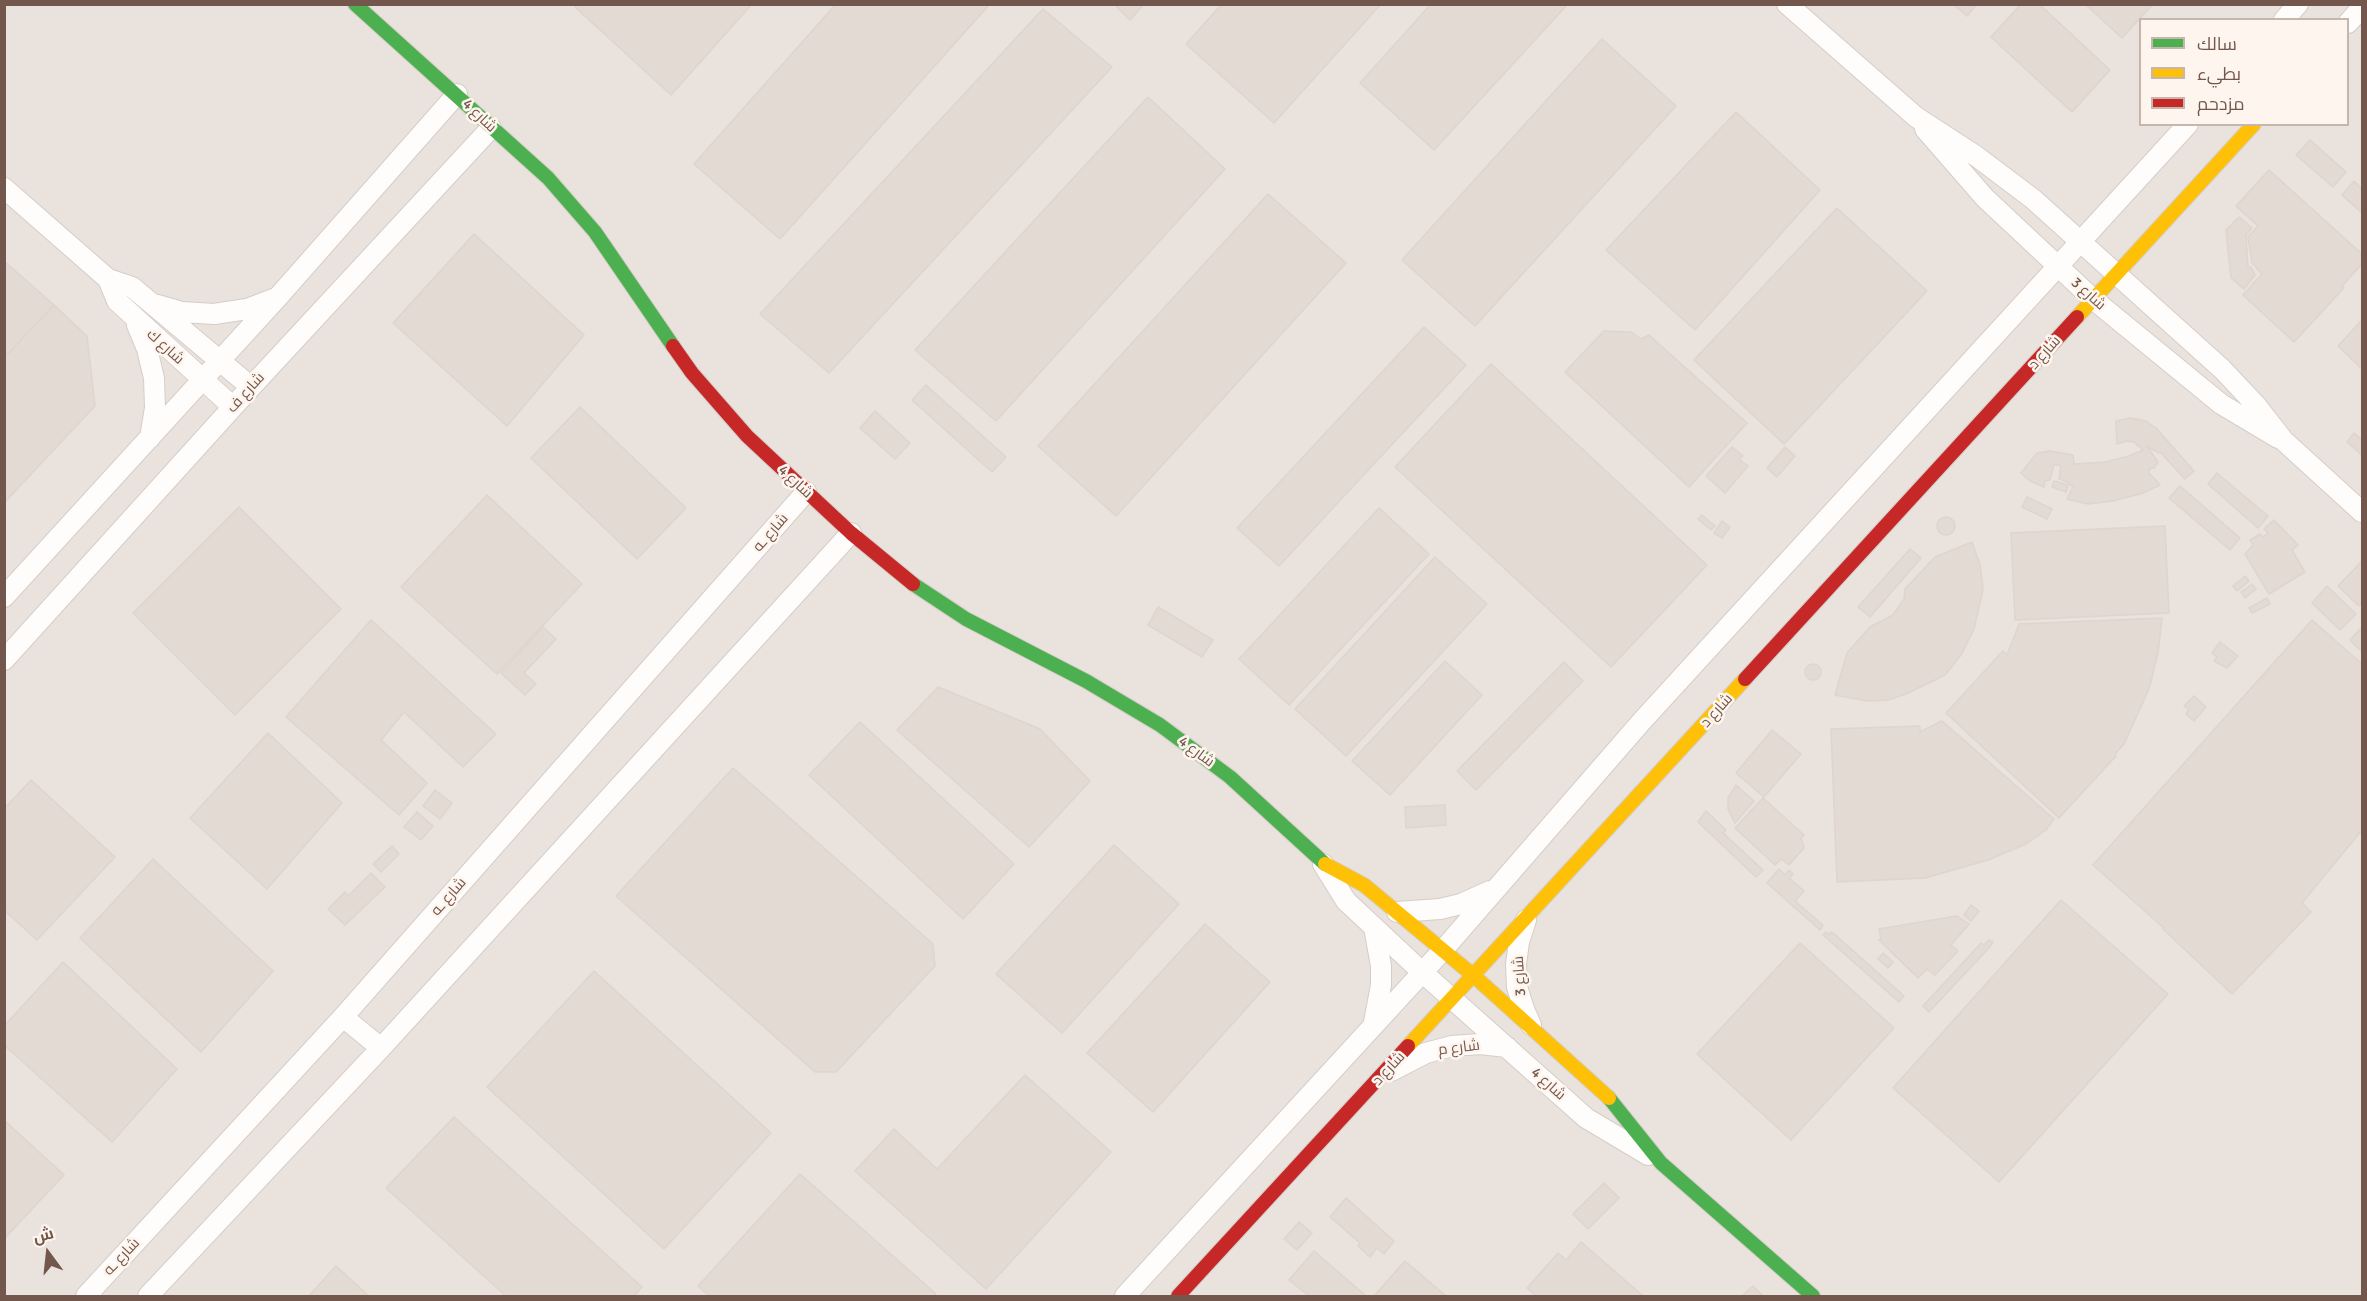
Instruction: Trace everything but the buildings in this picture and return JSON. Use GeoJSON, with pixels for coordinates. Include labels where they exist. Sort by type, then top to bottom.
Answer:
{"type":"FeatureCollection","features":[{"type":"Feature","properties":{"kind":"street","name":"شارع 4"},"geometry":{"type":"LineString","coordinates":[[355,4],[548,178],[595,232],[692,373],[747,436],[851,533],[907,580],[966,619],[1086,681],[1160,725],[1230,777],[1322,862],[1364,885],[1474,976],[1605,1093],[1661,1163],[1813,1296]]}},
{"type":"Feature","properties":{"kind":"street","name":"شارع 3"},"geometry":{"type":"LineString","coordinates":[[1787,4],[1916,117],[2004,177],[2032,199],[2222,369],[2255,404],[2284,441],[2362,512]]}},
{"type":"Feature","properties":{"kind":"street"},"geometry":{"type":"LineString","coordinates":[[2286,18],[2298,4]]}},
{"type":"Feature","properties":{"kind":"street"},"geometry":{"type":"LineString","coordinates":[[2349,22],[2362,6]]}},
{"type":"Feature","properties":{"kind":"street"},"geometry":{"type":"LineString","coordinates":[[4,597],[278,297],[457,94]]}},
{"type":"Feature","properties":{"kind":"street","name":"شارع 3"},"geometry":{"type":"LineString","coordinates":[[1916,117],[1945,154],[1985,198],[2094,300],[2221,404],[2284,441]]}},
{"type":"Feature","properties":{"kind":"street"},"geometry":{"type":"LineString","coordinates":[[1125,1296],[1443,950],[1650,712],[2186,126]]}},
{"type":"Feature","properties":{"kind":"street","name":"شارع د"},"geometry":{"type":"LineString","coordinates":[[1178,1296],[1526,920],[2252,126]]}},
{"type":"Feature","properties":{"kind":"street","name":"شارع ف"},"geometry":{"type":"LineString","coordinates":[[4,660],[251,387],[491,128]]}},
{"type":"Feature","properties":{"kind":"street","name":"شارع ك"},"geometry":{"type":"LineString","coordinates":[[4,188],[108,279],[132,286],[251,387]]}},
{"type":"Feature","properties":{"kind":"street","name":"شارع ك"},"geometry":{"type":"LineString","coordinates":[[108,279],[117,301],[233,407]]}},
{"type":"Feature","properties":{"kind":"street"},"geometry":{"type":"LineString","coordinates":[[150,302],[182,312],[214,314],[247,309],[278,297]]}},
{"type":"Feature","properties":{"kind":"street"},"geometry":{"type":"LineString","coordinates":[[135,319],[147,349],[154,378],[155,408],[150,438]]}},
{"type":"Feature","properties":{"kind":"street","name":"شارع ـه"},"geometry":{"type":"LineString","coordinates":[[86,1296],[343,1017],[806,492]]}},
{"type":"Feature","properties":{"kind":"street"},"geometry":{"type":"LineString","coordinates":[[148,1296],[381,1048],[851,533]]}},
{"type":"Feature","properties":{"kind":"street","name":"شارع 4"},"geometry":{"type":"LineString","coordinates":[[1322,862],[1346,901],[1586,1118],[1661,1163]]}},
{"type":"Feature","properties":{"kind":"street"},"geometry":{"type":"LineString","coordinates":[[1397,912],[1429,910],[1461,904],[1500,885]]}},
{"type":"Feature","properties":{"kind":"street","name":"شارع 3"},"geometry":{"type":"LineString","coordinates":[[1526,920],[1519,942],[1516,964],[1517,987],[1534,1030]]}},
{"type":"Feature","properties":{"kind":"street"},"geometry":{"type":"LineString","coordinates":[[1374,927],[1379,946],[1381,976],[1379,1005],[1374,1024]]}},
{"type":"Feature","properties":{"kind":"street"},"geometry":{"type":"LineString","coordinates":[[343,1017],[381,1048]]}},
{"type":"Feature","properties":{"kind":"street","name":"شارع م"},"geometry":{"type":"LineString","coordinates":[[1381,1077],[1426,1053],[1452,1046],[1480,1044],[1507,1047]]}},
{"type":"Feature","properties":{"kind":"shaded area"},"geometry":{"type":"Polygon","coordinates":[[[5,5],[2362,5],[2362,1296],[5,1296],[5,5]]]}},
{"type":"Feature","properties":{"kind":"traffic: fast"},"geometry":{"type":"LineString","coordinates":[[355,4],[548,178],[595,232],[673,346]]}},
{"type":"Feature","properties":{"kind":"traffic: fast"},"geometry":{"type":"LineString","coordinates":[[913,584],[966,619],[1086,681],[1160,725],[1230,777],[1325,864]]}},
{"type":"Feature","properties":{"kind":"traffic: fast"},"geometry":{"type":"LineString","coordinates":[[1609,1098],[1661,1163],[1813,1296]]}},
{"type":"Feature","properties":{"kind":"traffic: slow"},"geometry":{"type":"LineString","coordinates":[[2077,317],[2252,126]]}},
{"type":"Feature","properties":{"kind":"traffic: slow"},"geometry":{"type":"LineString","coordinates":[[1408,1046],[1745,679]]}},
{"type":"Feature","properties":{"kind":"traffic: slow"},"geometry":{"type":"LineString","coordinates":[[1325,864],[1364,885],[1474,976],[1609,1098]]}},
{"type":"Feature","properties":{"kind":"traffic: jam"},"geometry":{"type":"LineString","coordinates":[[1745,679],[2077,317]]}},
{"type":"Feature","properties":{"kind":"traffic: jam"},"geometry":{"type":"LineString","coordinates":[[673,346],[692,373],[747,436],[851,533],[913,584]]}},
{"type":"Feature","properties":{"kind":"traffic: jam"},"geometry":{"type":"LineString","coordinates":[[1178,1296],[1408,1046]]}}]}
